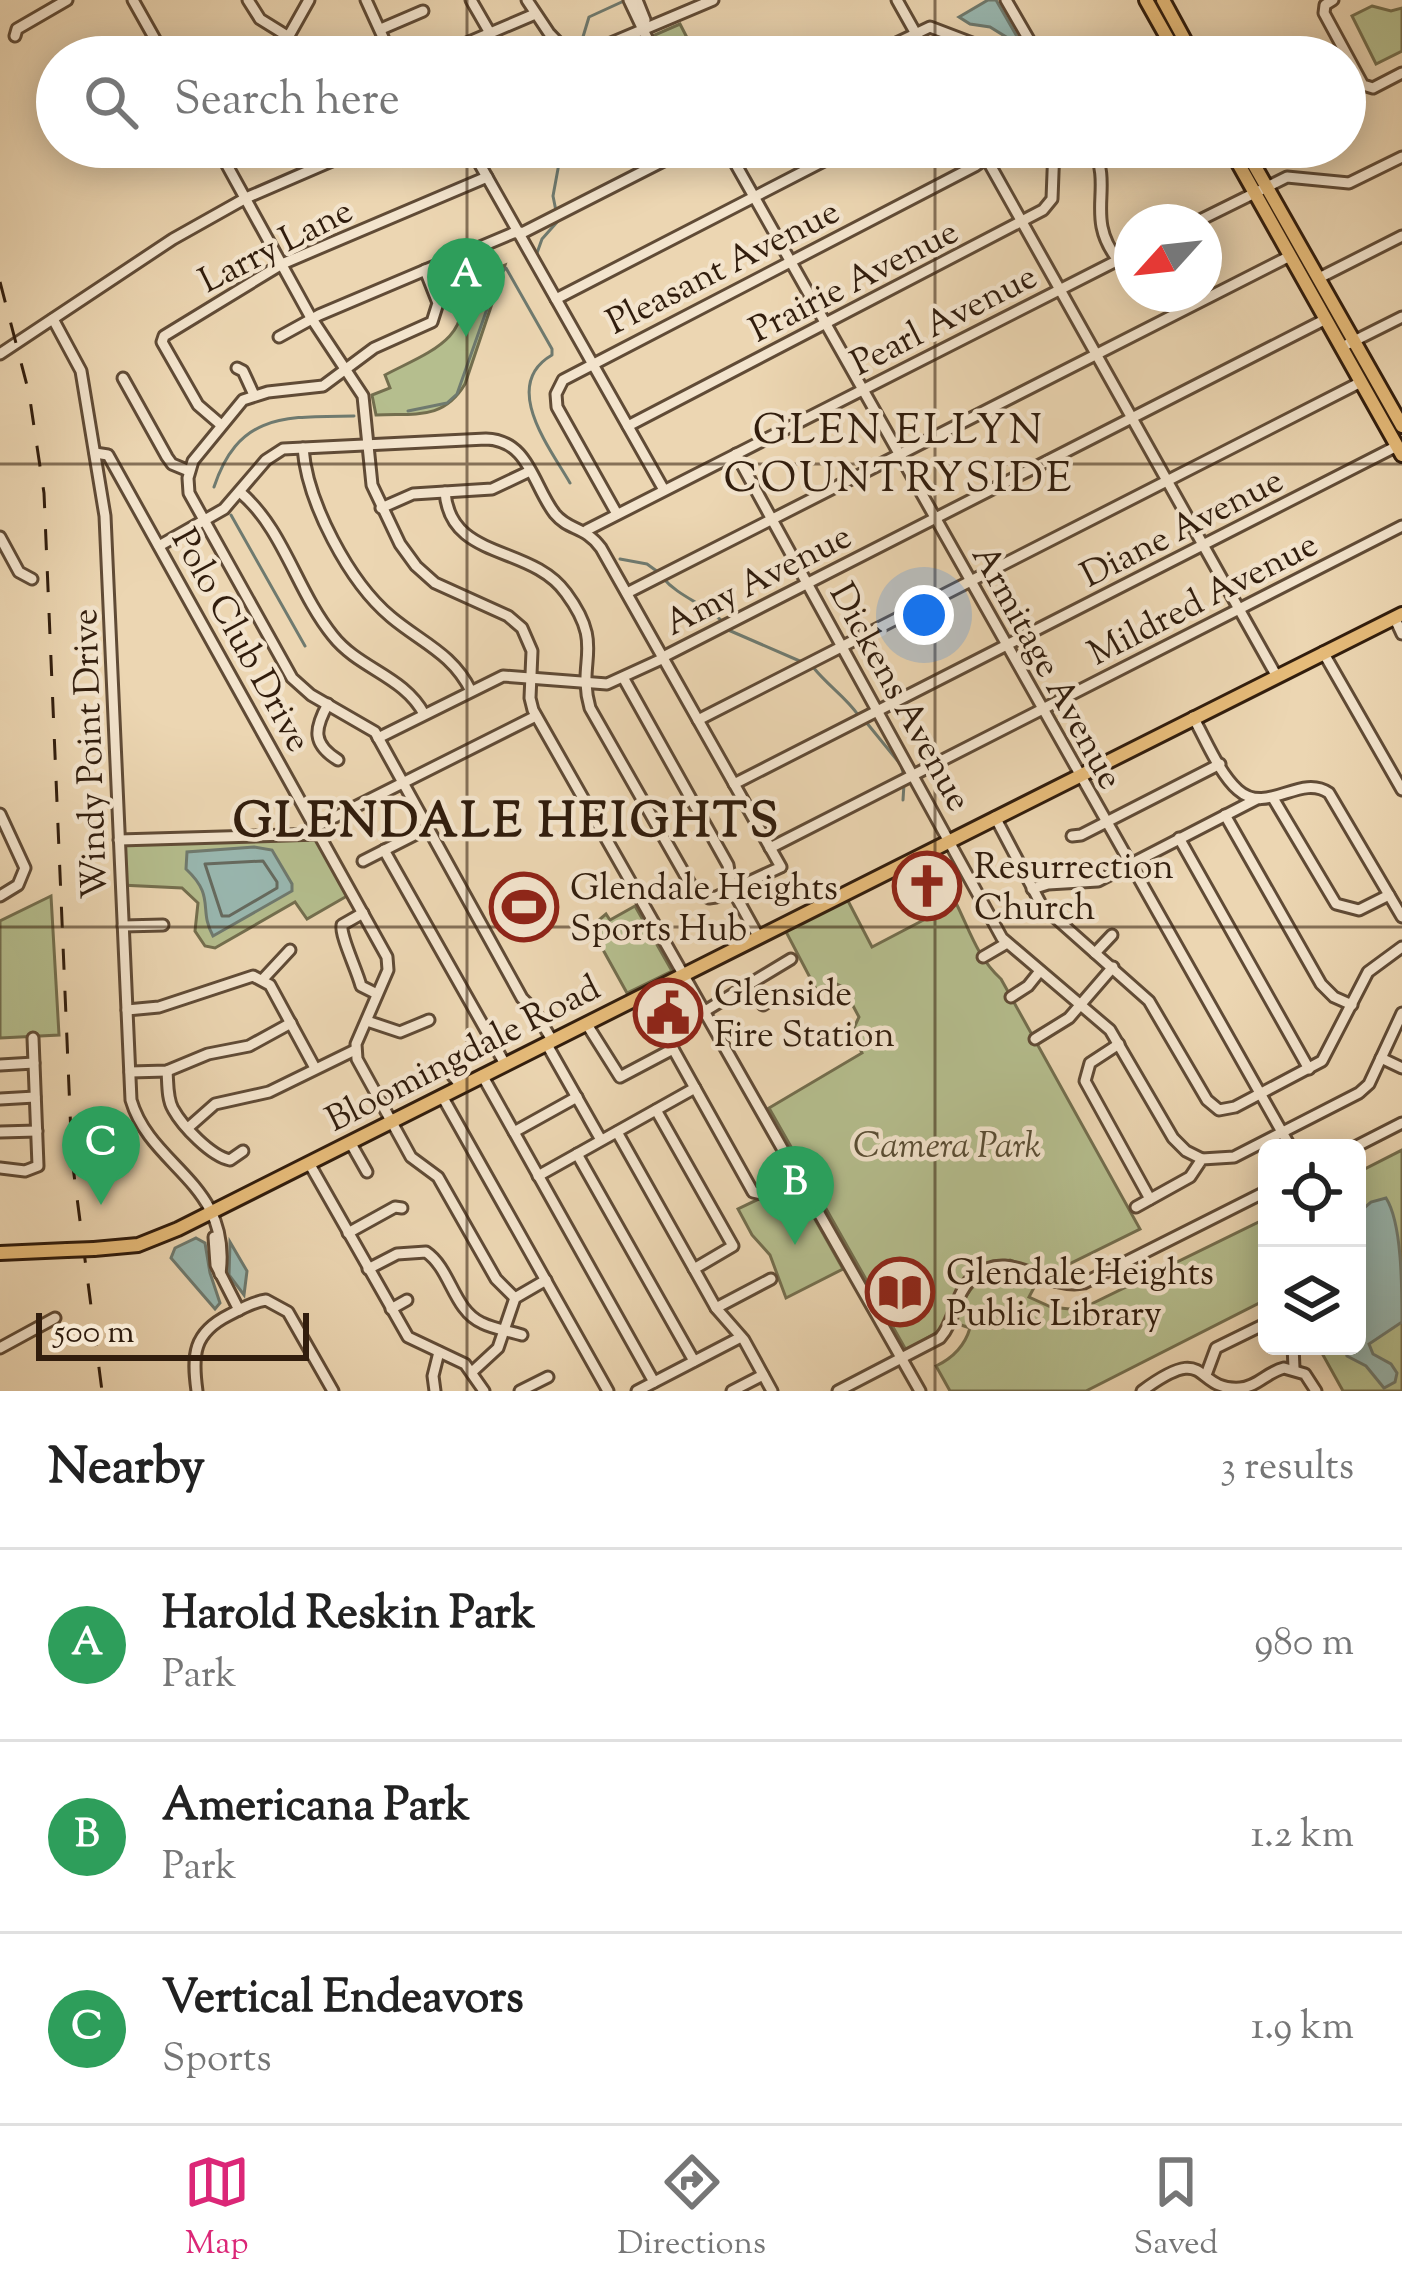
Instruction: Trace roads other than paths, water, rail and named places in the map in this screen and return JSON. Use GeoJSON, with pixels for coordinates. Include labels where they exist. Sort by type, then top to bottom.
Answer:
{"type":"FeatureCollection","features":[{"type":"Feature","properties":{"kind":"main road"},"geometry":{"type":"LineString","coordinates":[[1146,0],[1166,36]]}},
{"type":"Feature","properties":{"kind":"main road"},"geometry":{"type":"LineString","coordinates":[[1162,0],[1182,36]]}},
{"type":"Feature","properties":{"kind":"main road"},"geometry":{"type":"LineString","coordinates":[[1244,168],[1319,278],[1361,382],[1399,451]]}},
{"type":"Feature","properties":{"kind":"main road"},"geometry":{"type":"LineString","coordinates":[[1252,168],[1290,256],[1326,319],[1402,426]]}},
{"type":"Feature","properties":{"kind":"main road","name":"Bloomingdale Road"},"geometry":{"type":"LineString","coordinates":[[0,1253],[147,1243],[1276,675],[1397,622]]}},
{"type":"Feature","properties":{"kind":"street"},"geometry":{"type":"LineString","coordinates":[[15,36],[17,29],[68,0]]}},
{"type":"Feature","properties":{"kind":"street"},"geometry":{"type":"LineString","coordinates":[[133,0],[153,36]]}},
{"type":"Feature","properties":{"kind":"street"},"geometry":{"type":"LineString","coordinates":[[248,0],[260,19],[287,36]]}},
{"type":"Feature","properties":{"kind":"street"},"geometry":{"type":"LineString","coordinates":[[290,36],[309,0]]}},
{"type":"Feature","properties":{"kind":"street"},"geometry":{"type":"LineString","coordinates":[[366,0],[384,36]]}},
{"type":"Feature","properties":{"kind":"street"},"geometry":{"type":"LineString","coordinates":[[471,0],[490,33]]}},
{"type":"Feature","properties":{"kind":"street"},"geometry":{"type":"LineString","coordinates":[[527,0],[555,36]]}},
{"type":"Feature","properties":{"kind":"street"},"geometry":{"type":"LineString","coordinates":[[633,0],[645,20],[647,36]]}},
{"type":"Feature","properties":{"kind":"street"},"geometry":{"type":"LineString","coordinates":[[629,36],[713,0]]}},
{"type":"Feature","properties":{"kind":"street"},"geometry":{"type":"LineString","coordinates":[[898,0],[917,36]]}},
{"type":"Feature","properties":{"kind":"street"},"geometry":{"type":"LineString","coordinates":[[1026,0],[1008,4],[1027,36]]}},
{"type":"Feature","properties":{"kind":"street"},"geometry":{"type":"LineString","coordinates":[[1333,0],[1325,5],[1324,13],[1336,36]]}},
{"type":"Feature","properties":{"kind":"street"},"geometry":{"type":"LineString","coordinates":[[381,29],[423,11]]}},
{"type":"Feature","properties":{"kind":"street"},"geometry":{"type":"LineString","coordinates":[[483,36],[535,14]]}},
{"type":"Feature","properties":{"kind":"street"},"geometry":{"type":"LineString","coordinates":[[907,36],[938,27],[956,36]]}},
{"type":"Feature","properties":{"kind":"street"},"geometry":{"type":"LineString","coordinates":[[1366,86],[1373,88],[1402,73]]}},
{"type":"Feature","properties":{"kind":"street"},"geometry":{"type":"LineString","coordinates":[[1222,209],[1260,189],[1299,177],[1349,183],[1402,157]]}},
{"type":"Feature","properties":{"kind":"street"},"geometry":{"type":"LineString","coordinates":[[229,168],[364,402],[370,478],[409,558],[440,586],[508,616],[522,628],[531,646],[530,698],[536,716],[920,1391]]}},
{"type":"Feature","properties":{"kind":"street"},"geometry":{"type":"LineString","coordinates":[[0,354],[173,239],[246,198],[315,168]]}},
{"type":"Feature","properties":{"kind":"street"},"geometry":{"type":"LineString","coordinates":[[482,168],[664,490]]}},
{"type":"Feature","properties":{"kind":"street"},"geometry":{"type":"LineString","coordinates":[[279,337],[519,233],[649,168]]}},
{"type":"Feature","properties":{"kind":"street","name":"Armitage Avenue"},"geometry":{"type":"LineString","coordinates":[[737,168],[1286,1139]]}},
{"type":"Feature","properties":{"kind":"street"},"geometry":{"type":"LineString","coordinates":[[556,298],[810,168]]}},
{"type":"Feature","properties":{"kind":"street","name":"Pleasant Avenue"},"geometry":{"type":"LineString","coordinates":[[592,362],[968,168]]}},
{"type":"Feature","properties":{"kind":"street"},"geometry":{"type":"LineString","coordinates":[[993,168],[1276,675]]}},
{"type":"Feature","properties":{"kind":"street"},"geometry":{"type":"LineString","coordinates":[[1024,222],[1052,199],[1053,168]]}},
{"type":"Feature","properties":{"kind":"street"},"geometry":{"type":"LineString","coordinates":[[1100,168],[1100,232],[1114,254]]}},
{"type":"Feature","properties":{"kind":"street","name":"Larry Lane"},"geometry":{"type":"LineString","coordinates":[[220,424],[198,405],[162,342],[164,336],[283,265],[487,177]]}},
{"type":"Feature","properties":{"kind":"street","name":"Prairie Avenue"},"geometry":{"type":"LineString","coordinates":[[628,426],[1024,222]]}},
{"type":"Feature","properties":{"kind":"street"},"geometry":{"type":"LineString","coordinates":[[1319,278],[1402,236]]}},
{"type":"Feature","properties":{"kind":"street"},"geometry":{"type":"LineString","coordinates":[[627,593],[1290,256]]}},
{"type":"Feature","properties":{"kind":"street","name":"Pearl Avenue"},"geometry":{"type":"LineString","coordinates":[[587,530],[1114,262]]}},
{"type":"Feature","properties":{"kind":"street"},"geometry":{"type":"LineString","coordinates":[[425,270],[438,302],[432,322],[374,348],[316,388],[254,395],[237,404],[189,471],[191,499],[289,673],[305,691],[373,730],[522,998],[534,1010],[602,1140]]}},
{"type":"Feature","properties":{"kind":"street"},"geometry":{"type":"LineString","coordinates":[[1348,344],[1402,317]]}},
{"type":"Feature","properties":{"kind":"street","name":"Windy Point Drive"},"geometry":{"type":"LineString","coordinates":[[53,319],[81,371],[106,536],[131,1100],[138,1117],[191,1183],[208,1214],[216,1265],[239,1310]]}},
{"type":"Feature","properties":{"kind":"street","name":"Amy Avenue"},"geometry":{"type":"LineString","coordinates":[[378,738],[503,676],[607,684],[624,679],[1326,319]]}},
{"type":"Feature","properties":{"kind":"street"},"geometry":{"type":"LineString","coordinates":[[592,362],[563,380],[556,401],[617,514]]}},
{"type":"Feature","properties":{"kind":"street"},"geometry":{"type":"LineString","coordinates":[[237,368],[254,395]]}},
{"type":"Feature","properties":{"kind":"street"},"geometry":{"type":"LineString","coordinates":[[123,378],[167,458],[189,471]]}},
{"type":"Feature","properties":{"kind":"street"},"geometry":{"type":"LineString","coordinates":[[698,720],[1361,382]]}},
{"type":"Feature","properties":{"kind":"street"},"geometry":{"type":"LineString","coordinates":[[159,546],[224,509],[271,456],[283,449],[502,440],[519,452],[558,517],[587,530],[781,868],[709,898],[688,881],[590,708],[589,634],[568,596],[542,568],[459,531],[448,513],[445,492]]}},
{"type":"Feature","properties":{"kind":"street"},"geometry":{"type":"LineString","coordinates":[[303,448],[314,500],[358,580],[383,611],[447,656],[471,692]]}},
{"type":"Feature","properties":{"kind":"street","name":"Diane Avenue"},"geometry":{"type":"LineString","coordinates":[[734,784],[1204,544],[1399,451]]}},
{"type":"Feature","properties":{"kind":"street","name":"Polo Club Drive"},"geometry":{"type":"LineString","coordinates":[[95,453],[108,455],[389,964],[356,1050]]}},
{"type":"Feature","properties":{"kind":"street","name":"Dickens Avenue"},"geometry":{"type":"LineString","coordinates":[[736,454],[1007,944]]}},
{"type":"Feature","properties":{"kind":"street"},"geometry":{"type":"LineString","coordinates":[[381,508],[413,494],[497,488],[530,471]]}},
{"type":"Feature","properties":{"kind":"street"},"geometry":{"type":"LineString","coordinates":[[241,493],[259,509],[333,636],[365,666],[408,689],[424,714]]}},
{"type":"Feature","properties":{"kind":"street","name":"Mildred Avenue"},"geometry":{"type":"LineString","coordinates":[[770,848],[1402,526]]}},
{"type":"Feature","properties":{"kind":"street"},"geometry":{"type":"LineString","coordinates":[[0,537],[20,572],[32,579]]}},
{"type":"Feature","properties":{"kind":"street"},"geometry":{"type":"LineString","coordinates":[[1323,652],[1402,790]]}},
{"type":"Feature","properties":{"kind":"street"},"geometry":{"type":"LineString","coordinates":[[624,679],[728,865],[732,890],[758,936]]}},
{"type":"Feature","properties":{"kind":"street"},"geometry":{"type":"LineString","coordinates":[[328,704],[316,727],[317,739],[338,760]]}},
{"type":"Feature","properties":{"kind":"street"},"geometry":{"type":"LineString","coordinates":[[119,840],[319,830],[536,716]]}},
{"type":"Feature","properties":{"kind":"street"},"geometry":{"type":"LineString","coordinates":[[1193,717],[1241,794],[1257,799]]}},
{"type":"Feature","properties":{"kind":"street"},"geometry":{"type":"LineString","coordinates":[[1072,836],[1220,764]]}},
{"type":"Feature","properties":{"kind":"street"},"geometry":{"type":"LineString","coordinates":[[1032,889],[1090,884],[1257,799],[1309,787],[1329,793],[1402,917]]}},
{"type":"Feature","properties":{"kind":"street"},"geometry":{"type":"LineString","coordinates":[[1273,797],[1336,904],[1359,910],[1389,895]]}},
{"type":"Feature","properties":{"kind":"street"},"geometry":{"type":"LineString","coordinates":[[0,814],[25,872],[18,886],[0,896]]}},
{"type":"Feature","properties":{"kind":"street"},"geometry":{"type":"LineString","coordinates":[[1225,815],[1323,988],[1352,1005]]}},
{"type":"Feature","properties":{"kind":"street"},"geometry":{"type":"LineString","coordinates":[[995,817],[1042,907],[1155,1010],[1214,1108],[1224,1110],[1260,1094],[1310,1069],[1329,1053],[1371,968],[1402,947]]}},
{"type":"Feature","properties":{"kind":"street"},"geometry":{"type":"LineString","coordinates":[[363,861],[426,829]]}},
{"type":"Feature","properties":{"kind":"street"},"geometry":{"type":"LineString","coordinates":[[1179,838],[1310,1069]]}},
{"type":"Feature","properties":{"kind":"street"},"geometry":{"type":"LineString","coordinates":[[0,849],[14,842]]}},
{"type":"Feature","properties":{"kind":"street"},"geometry":{"type":"LineString","coordinates":[[384,850],[505,1064]]}},
{"type":"Feature","properties":{"kind":"street"},"geometry":{"type":"LineString","coordinates":[[363,913],[342,925],[340,934],[358,966],[362,986],[377,994]]}},
{"type":"Feature","properties":{"kind":"street"},"geometry":{"type":"LineString","coordinates":[[123,926],[164,926]]}},
{"type":"Feature","properties":{"kind":"street"},"geometry":{"type":"LineString","coordinates":[[1095,953],[1112,935]]}},
{"type":"Feature","properties":{"kind":"street"},"geometry":{"type":"LineString","coordinates":[[983,957],[1007,944],[1106,1026],[1176,1143],[1202,1159],[1228,1159],[1359,1094],[1402,1013]]}},
{"type":"Feature","properties":{"kind":"street"},"geometry":{"type":"LineString","coordinates":[[263,980],[290,950]]}},
{"type":"Feature","properties":{"kind":"street"},"geometry":{"type":"LineString","coordinates":[[705,1011],[791,959]]}},
{"type":"Feature","properties":{"kind":"street"},"geometry":{"type":"LineString","coordinates":[[1035,1039],[1061,1024],[1113,967]]}},
{"type":"Feature","properties":{"kind":"street"},"geometry":{"type":"LineString","coordinates":[[1012,997],[1040,971]]}},
{"type":"Feature","properties":{"kind":"street"},"geometry":{"type":"LineString","coordinates":[[127,1010],[159,1007],[248,977],[263,980],[316,1068]]}},
{"type":"Feature","properties":{"kind":"street"},"geometry":{"type":"LineString","coordinates":[[643,994],[757,1195],[798,1174]]}},
{"type":"Feature","properties":{"kind":"street"},"geometry":{"type":"LineString","coordinates":[[367,1021],[400,1032],[429,1020]]}},
{"type":"Feature","properties":{"kind":"street"},"geometry":{"type":"LineString","coordinates":[[130,1072],[166,1071],[208,1054],[249,1046],[291,1023]]}},
{"type":"Feature","properties":{"kind":"street"},"geometry":{"type":"LineString","coordinates":[[586,1023],[620,1077],[673,1048]]}},
{"type":"Feature","properties":{"kind":"street"},"geometry":{"type":"LineString","coordinates":[[0,1168],[25,1171],[38,1166],[33,1038]]}},
{"type":"Feature","properties":{"kind":"street"},"geometry":{"type":"LineString","coordinates":[[1119,1044],[1093,1059],[1085,1081],[1150,1199]]}},
{"type":"Feature","properties":{"kind":"street"},"geometry":{"type":"LineString","coordinates":[[189,1126],[215,1104],[261,1095],[356,1050],[414,1161],[438,1178],[496,1279],[515,1298]]}},
{"type":"Feature","properties":{"kind":"street"},"geometry":{"type":"LineString","coordinates":[[1381,1058],[1402,1068]]}},
{"type":"Feature","properties":{"kind":"street"},"geometry":{"type":"LineString","coordinates":[[0,1065],[34,1064]]}},
{"type":"Feature","properties":{"kind":"street"},"geometry":{"type":"LineString","coordinates":[[448,1070],[461,1086]]}},
{"type":"Feature","properties":{"kind":"street"},"geometry":{"type":"LineString","coordinates":[[166,1071],[172,1108],[189,1126],[225,1160],[236,1159],[243,1151]]}},
{"type":"Feature","properties":{"kind":"street"},"geometry":{"type":"LineString","coordinates":[[482,1075],[654,1382]]}},
{"type":"Feature","properties":{"kind":"street"},"geometry":{"type":"LineString","coordinates":[[538,1176],[695,1088]]}},
{"type":"Feature","properties":{"kind":"street"},"geometry":{"type":"LineString","coordinates":[[442,1096],[608,1391]]}},
{"type":"Feature","properties":{"kind":"street"},"geometry":{"type":"LineString","coordinates":[[0,1099],[34,1097]]}},
{"type":"Feature","properties":{"kind":"street"},"geometry":{"type":"LineString","coordinates":[[514,1132],[577,1097]]}},
{"type":"Feature","properties":{"kind":"street"},"geometry":{"type":"LineString","coordinates":[[656,1110],[732,1248],[694,1269]]}},
{"type":"Feature","properties":{"kind":"street"},"geometry":{"type":"LineString","coordinates":[[1366,1141],[1402,1123]]}},
{"type":"Feature","properties":{"kind":"street"},"geometry":{"type":"LineString","coordinates":[[0,1132],[37,1131]]}},
{"type":"Feature","properties":{"kind":"street"},"geometry":{"type":"LineString","coordinates":[[617,1132],[716,1308],[741,1337],[772,1391]]}},
{"type":"Feature","properties":{"kind":"street"},"geometry":{"type":"LineString","coordinates":[[350,1142],[367,1172]]}},
{"type":"Feature","properties":{"kind":"street"},"geometry":{"type":"LineString","coordinates":[[578,1154],[694,1361]]}},
{"type":"Feature","properties":{"kind":"street"},"geometry":{"type":"LineString","coordinates":[[1136,1207],[1190,1177],[1202,1159]]}},
{"type":"Feature","properties":{"kind":"street"},"geometry":{"type":"LineString","coordinates":[[309,1163],[408,1336],[456,1358],[484,1391]]}},
{"type":"Feature","properties":{"kind":"street"},"geometry":{"type":"LineString","coordinates":[[838,1391],[942,1335],[963,1288],[984,1270],[1018,1266],[1058,1284],[1078,1284],[1258,1195]]}},
{"type":"Feature","properties":{"kind":"street"},"geometry":{"type":"LineString","coordinates":[[348,1233],[395,1207],[402,1208]]}},
{"type":"Feature","properties":{"kind":"street"},"geometry":{"type":"LineString","coordinates":[[368,1269],[397,1254],[426,1252],[438,1262],[471,1316],[522,1335]]}},
{"type":"Feature","properties":{"kind":"street"},"geometry":{"type":"LineString","coordinates":[[472,1372],[498,1348],[515,1298],[546,1280]]}},
{"type":"Feature","properties":{"kind":"street"},"geometry":{"type":"LineString","coordinates":[[716,1308],[771,1280]]}},
{"type":"Feature","properties":{"kind":"street"},"geometry":{"type":"LineString","coordinates":[[391,1309],[407,1300]]}},
{"type":"Feature","properties":{"kind":"street"},"geometry":{"type":"LineString","coordinates":[[197,1391],[193,1360],[199,1338],[212,1324],[260,1301],[284,1307],[334,1391]]}},
{"type":"Feature","properties":{"kind":"street"},"geometry":{"type":"LineString","coordinates":[[0,1348],[55,1318]]}},
{"type":"Feature","properties":{"kind":"street"},"geometry":{"type":"LineString","coordinates":[[1206,1375],[1216,1348],[1258,1327]]}},
{"type":"Feature","properties":{"kind":"street"},"geometry":{"type":"LineString","coordinates":[[637,1391],[741,1337]]}},
{"type":"Feature","properties":{"kind":"street"},"geometry":{"type":"LineString","coordinates":[[436,1391],[433,1376],[439,1352]]}},
{"type":"Feature","properties":{"kind":"street"},"geometry":{"type":"LineString","coordinates":[[1293,1355],[1294,1368]]}},
{"type":"Feature","properties":{"kind":"street"},"geometry":{"type":"LineString","coordinates":[[1142,1391],[1180,1368],[1206,1375],[1222,1389],[1249,1387],[1275,1370],[1294,1368],[1308,1377],[1316,1391]]}},
{"type":"Feature","properties":{"kind":"street"},"geometry":{"type":"LineString","coordinates":[[732,1391],[763,1375]]}},
{"type":"Feature","properties":{"kind":"street"},"geometry":{"type":"LineString","coordinates":[[520,1391],[548,1377]]}},
{"type":"Feature","properties":{"kind":"street"},"geometry":{"type":"LineString","coordinates":[[860,1380],[866,1391]]}},
{"type":"Feature","properties":{"kind":"water"},"geometry":{"type":"Polygon","coordinates":[[[996,0],[1017,36],[1005,36],[959,17],[996,0]]]}},
{"type":"Feature","properties":{"kind":"water"},"geometry":{"type":"Polygon","coordinates":[[[272,850],[292,891],[213,936],[201,887],[186,869],[187,852],[272,850]]]}},
{"type":"Feature","properties":{"kind":"water"},"geometry":{"type":"Polygon","coordinates":[[[1386,1198],[1391,1209],[1401,1274],[1402,1322],[1369,1344],[1373,1354],[1397,1373],[1395,1382],[1384,1388],[1366,1366],[1347,1355],[1366,1355],[1366,1206],[1386,1198]]]}},
{"type":"Feature","properties":{"kind":"water"},"geometry":{"type":"Polygon","coordinates":[[[196,1238],[205,1243],[220,1303],[215,1309],[171,1258],[175,1248],[196,1238]]]}},
{"type":"Feature","properties":{"kind":"water"},"geometry":{"type":"Polygon","coordinates":[[[230,1242],[247,1271],[244,1295],[229,1275],[230,1242]]]}},
{"type":"Feature","properties":{"kind":"waterway"},"geometry":{"type":"LineString","coordinates":[[583,36],[589,17],[624,1]]}},
{"type":"Feature","properties":{"kind":"waterway"},"geometry":{"type":"LineString","coordinates":[[556,211],[553,196],[558,168]]}},
{"type":"Feature","properties":{"kind":"waterway"},"geometry":{"type":"LineString","coordinates":[[537,253],[558,221]]}},
{"type":"Feature","properties":{"kind":"waterway"},"geometry":{"type":"LineString","coordinates":[[408,411],[447,403],[457,394],[499,275],[506,268],[552,349],[530,383],[530,399],[542,435],[570,483]]}},
{"type":"Feature","properties":{"kind":"waterway"},"geometry":{"type":"LineString","coordinates":[[214,487],[224,462],[251,432],[286,419],[354,416]]}},
{"type":"Feature","properties":{"kind":"waterway"},"geometry":{"type":"LineString","coordinates":[[231,515],[305,646]]}},
{"type":"Feature","properties":{"kind":"waterway"},"geometry":{"type":"LineString","coordinates":[[620,559],[647,564],[658,572]]}},
{"type":"Feature","properties":{"kind":"waterway"},"geometry":{"type":"LineString","coordinates":[[663,578],[722,621]]}},
{"type":"Feature","properties":{"kind":"waterway"},"geometry":{"type":"LineString","coordinates":[[726,629],[802,662]]}},
{"type":"Feature","properties":{"kind":"waterway"},"geometry":{"type":"LineString","coordinates":[[813,667],[859,716]]}},
{"type":"Feature","properties":{"kind":"waterway"},"geometry":{"type":"LineString","coordinates":[[866,722],[901,765],[904,776]]}},
{"type":"Feature","properties":{"kind":"waterway"},"geometry":{"type":"LineString","coordinates":[[903,800],[904,784]]}},
{"type":"Feature","properties":{"kind":"railway"},"geometry":{"type":"LineString","coordinates":[[0,282],[29,393],[44,493],[72,1159],[102,1391]]}},
{"type":"Feature","properties":{"kind":"place","name":"Harold Reskin Park"},"geometry":{"type":"Point","coordinates":[466,337]}},
{"type":"Feature","properties":{"kind":"place","name":"Resurrection Church"},"geometry":{"type":"Point","coordinates":[927,886]}},
{"type":"Feature","properties":{"kind":"place","name":"Glendale Heights Sports Hub"},"geometry":{"type":"Point","coordinates":[524,907]}},
{"type":"Feature","properties":{"kind":"place","name":"Glenside Fire Station"},"geometry":{"type":"Point","coordinates":[668,1013]}},
{"type":"Feature","properties":{"kind":"place","name":"Vertical Endeavors"},"geometry":{"type":"Point","coordinates":[101,1205]}},
{"type":"Feature","properties":{"kind":"place","name":"Americana Park"},"geometry":{"type":"Point","coordinates":[795,1245]}},
{"type":"Feature","properties":{"kind":"place","name":"Glendale Heights Public Library"},"geometry":{"type":"Point","coordinates":[900,1292]}},
{"type":"Feature","properties":{"kind":"district","name":"GLEN ELLYN COUNTRYSIDE"},"geometry":{"type":"Point","coordinates":[899,452]}},
{"type":"Feature","properties":{"kind":"district","name":"GLENDALE HEIGHTS"},"geometry":{"type":"Point","coordinates":[507,819]}},
{"type":"Feature","properties":{"kind":"park label","name":"Camera Park"},"geometry":{"type":"Point","coordinates":[947,1144]}}]}
